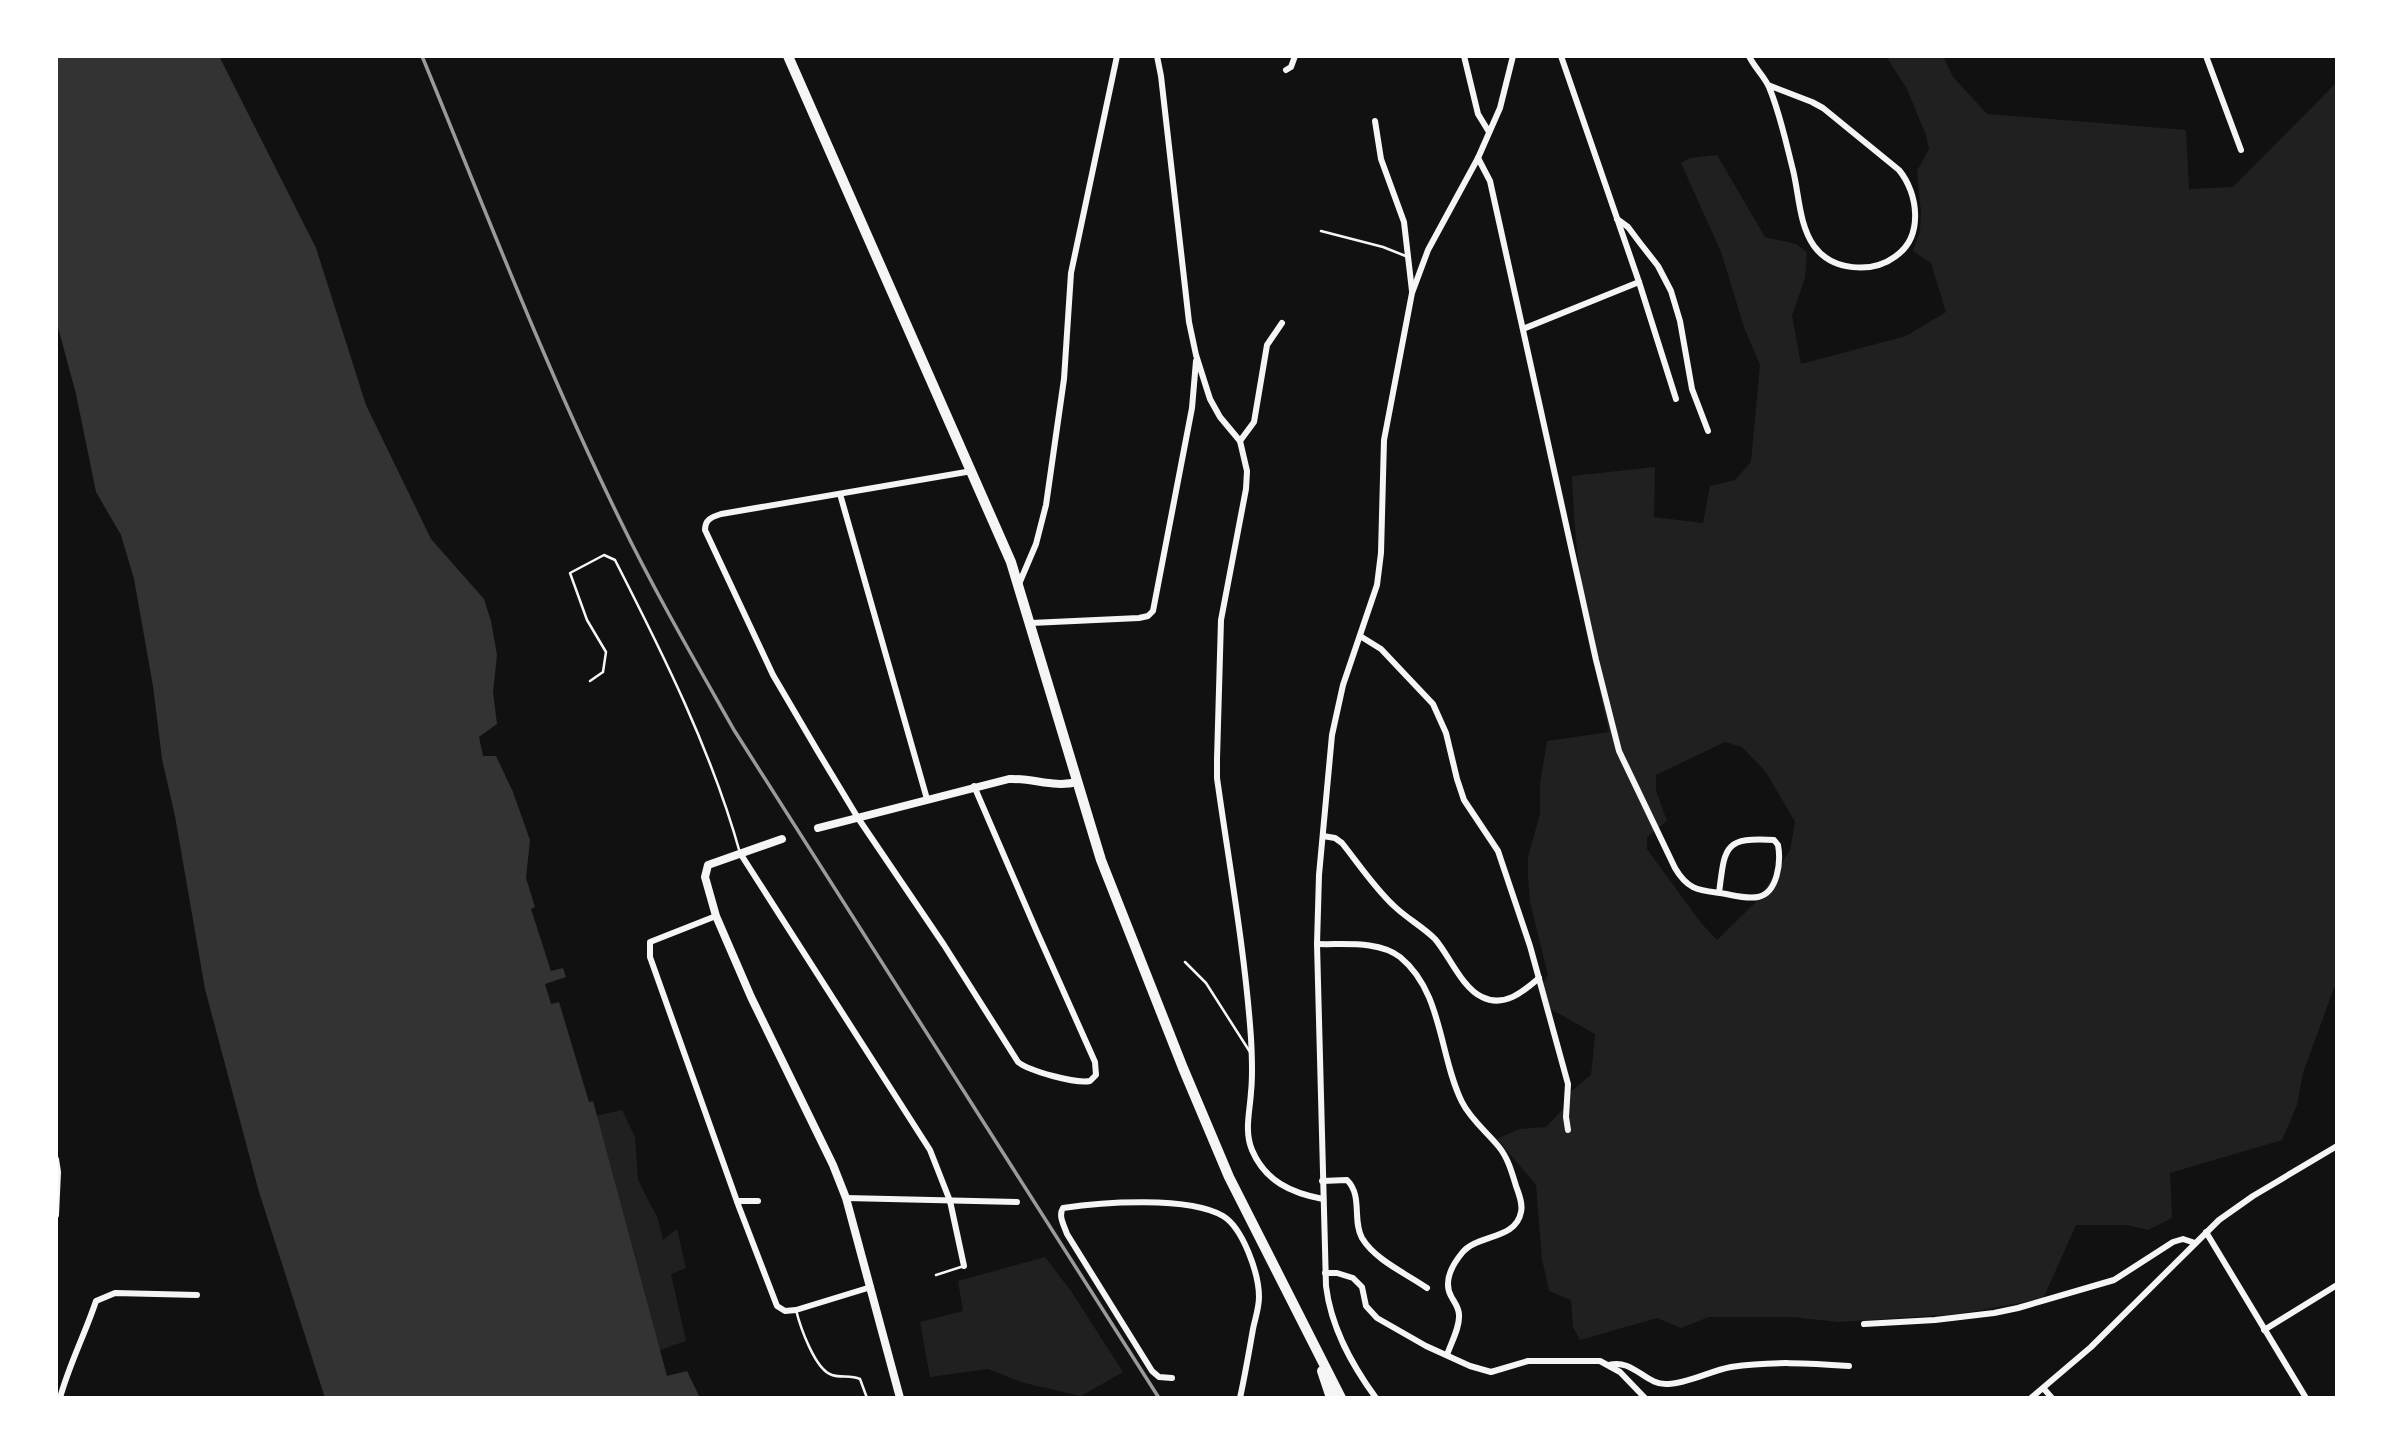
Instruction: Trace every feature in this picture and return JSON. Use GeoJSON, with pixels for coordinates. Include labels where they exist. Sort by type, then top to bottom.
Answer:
{"type":"FeatureCollection","features":[{"type":"Feature","properties":{"kind":"main road"},"geometry":{"type":"LineString","coordinates":[[788,56],[965,453],[1019,584],[1101,860],[1212,1138],[1341,1398]]}},
{"type":"Feature","properties":{"kind":"main road"},"geometry":{"type":"LineString","coordinates":[[1317,1354],[1331,1398]]}},
{"type":"Feature","properties":{"kind":"street"},"geometry":{"type":"LineString","coordinates":[[1019,584],[1036,544],[1046,505],[1064,379],[1073,260],[1117,56]]}},
{"type":"Feature","properties":{"kind":"street"},"geometry":{"type":"LineString","coordinates":[[1157,56],[1183,286],[1196,355],[1210,399],[1220,417],[1240,441],[1247,471],[1221,621],[1217,778],[1248,1002],[1252,1090],[1247,1126],[1251,1148],[1267,1175],[1277,1184],[1323,1199]]}},
{"type":"Feature","properties":{"kind":"street"},"geometry":{"type":"LineString","coordinates":[[1286,70],[1291,67],[1295,56]]}},
{"type":"Feature","properties":{"kind":"street"},"geometry":{"type":"LineString","coordinates":[[1464,56],[1478,114],[1489,132]]}},
{"type":"Feature","properties":{"kind":"street"},"geometry":{"type":"LineString","coordinates":[[1376,1398],[1354,1366],[1336,1329],[1327,1299],[1325,1273],[1317,944],[1332,735],[1343,685],[1377,585],[1381,553],[1384,440],[1412,293],[1428,250],[1478,158],[1500,108],[1513,56]]}},
{"type":"Feature","properties":{"kind":"street"},"geometry":{"type":"LineString","coordinates":[[1561,56],[1639,282],[1676,399]]}},
{"type":"Feature","properties":{"kind":"street"},"geometry":{"type":"LineString","coordinates":[[1749,56],[1768,85],[1793,169],[1801,212],[1814,246],[1835,264],[1849,267],[1880,264],[1897,256],[1912,232],[1916,216],[1909,182],[1899,170],[1823,108],[1768,85]]}},
{"type":"Feature","properties":{"kind":"street"},"geometry":{"type":"LineString","coordinates":[[2206,56],[2241,150]]}},
{"type":"Feature","properties":{"kind":"street"},"geometry":{"type":"LineString","coordinates":[[1375,121],[1381,159],[1404,222],[1412,293]]}},
{"type":"Feature","properties":{"kind":"street"},"geometry":{"type":"LineString","coordinates":[[1478,158],[1490,181],[1593,648],[1619,751],[1654,827],[1682,880],[1691,888],[1704,892],[1747,897],[1766,894],[1772,888],[1776,875],[1778,845],[1774,840],[1746,838],[1733,844],[1723,859],[1719,893]]}},
{"type":"Feature","properties":{"kind":"street"},"geometry":{"type":"LineString","coordinates":[[1615,217],[1628,227],[1666,279],[1680,321],[1692,389],[1708,431]]}},
{"type":"Feature","properties":{"kind":"street"},"geometry":{"type":"LineString","coordinates":[[1523,329],[1639,282]]}},
{"type":"Feature","properties":{"kind":"street"},"geometry":{"type":"LineString","coordinates":[[1240,441],[1254,422],[1267,345],[1282,323]]}},
{"type":"Feature","properties":{"kind":"street"},"geometry":{"type":"LineString","coordinates":[[1031,623],[1139,618],[1148,616],[1153,611],[1192,408],[1196,355]]}},
{"type":"Feature","properties":{"kind":"street"},"geometry":{"type":"LineString","coordinates":[[972,471],[720,514],[710,517],[705,524],[705,530],[773,675],[858,818],[944,945],[1018,1062],[1032,1070],[1084,1083],[1094,1079],[1095,1062],[974,786]]}},
{"type":"Feature","properties":{"kind":"street"},"geometry":{"type":"LineString","coordinates":[[840,494],[927,799]]}},
{"type":"Feature","properties":{"kind":"street"},"geometry":{"type":"LineString","coordinates":[[1360,636],[1381,649],[1433,704],[1446,733],[1465,800],[1504,864],[1568,1084],[1568,1130]]}},
{"type":"Feature","properties":{"kind":"street"},"geometry":{"type":"LineString","coordinates":[[818,828],[974,786],[1019,778],[1052,785],[1078,782]]}},
{"type":"Feature","properties":{"kind":"street"},"geometry":{"type":"LineString","coordinates":[[1323,836],[1335,838],[1342,843],[1387,900],[1436,940],[1457,970],[1482,998],[1511,998],[1522,993],[1539,978]]}},
{"type":"Feature","properties":{"kind":"street"},"geometry":{"type":"LineString","coordinates":[[782,839],[708,865],[705,872],[716,916],[751,997],[833,1165],[846,1198],[900,1398]]}},
{"type":"Feature","properties":{"kind":"street"},"geometry":{"type":"LineString","coordinates":[[740,853],[797,946],[918,1129],[939,1168],[950,1201],[964,1266]]}},
{"type":"Feature","properties":{"kind":"street"},"geometry":{"type":"LineString","coordinates":[[716,916],[650,942],[650,957],[776,1306],[785,1311],[796,1310],[872,1287]]}},
{"type":"Feature","properties":{"kind":"street"},"geometry":{"type":"LineString","coordinates":[[1317,944],[1380,948],[1398,956],[1408,966],[1433,1009],[1456,1089],[1463,1104],[1506,1157],[1520,1199],[1521,1212],[1513,1226],[1503,1233],[1467,1247],[1447,1278],[1447,1289],[1459,1311],[1447,1355]]}},
{"type":"Feature","properties":{"kind":"street"},"geometry":{"type":"LineString","coordinates":[[2031,1398],[2091,1347],[2206,1232],[2253,1196],[2337,1146]]}},
{"type":"Feature","properties":{"kind":"street"},"geometry":{"type":"LineString","coordinates":[[56,1159],[56,1215]]}},
{"type":"Feature","properties":{"kind":"street"},"geometry":{"type":"LineString","coordinates":[[1322,1181],[1347,1180],[1352,1185],[1362,1237],[1378,1255],[1427,1288]]}},
{"type":"Feature","properties":{"kind":"street"},"geometry":{"type":"LineString","coordinates":[[846,1198],[1017,1202]]}},
{"type":"Feature","properties":{"kind":"street"},"geometry":{"type":"LineString","coordinates":[[737,1201],[758,1201]]}},
{"type":"Feature","properties":{"kind":"street"},"geometry":{"type":"LineString","coordinates":[[1172,1378],[1159,1377],[1152,1371],[1067,1234],[1061,1219],[1063,1208],[1151,1202],[1180,1204],[1206,1209],[1231,1222],[1241,1237],[1257,1280],[1259,1299],[1240,1398]]}},
{"type":"Feature","properties":{"kind":"street"},"geometry":{"type":"LineString","coordinates":[[2206,1232],[2306,1398]]}},
{"type":"Feature","properties":{"kind":"street"},"geometry":{"type":"LineString","coordinates":[[1864,1324],[1935,1320],[2018,1308],[2114,1280],[2174,1242],[2183,1239],[2195,1243]]}},
{"type":"Feature","properties":{"kind":"street"},"geometry":{"type":"LineString","coordinates":[[1325,1273],[1337,1273],[1353,1278],[1362,1287],[1366,1306],[1377,1318],[1426,1346],[1470,1366],[1491,1372],[1528,1361],[1600,1361],[1609,1365],[1645,1398]]}},
{"type":"Feature","properties":{"kind":"street"},"geometry":{"type":"LineString","coordinates":[[2264,1329],[2337,1285]]}},
{"type":"Feature","properties":{"kind":"street"},"geometry":{"type":"LineString","coordinates":[[60,1398],[96,1301],[115,1293],[197,1295]]}},
{"type":"Feature","properties":{"kind":"street"},"geometry":{"type":"LineString","coordinates":[[1609,1365],[1622,1364],[1657,1383],[1671,1384],[1732,1367],[1809,1363],[1849,1366]]}},
{"type":"Feature","properties":{"kind":"street"},"geometry":{"type":"LineString","coordinates":[[2044,1389],[2052,1398]]}},
{"type":"Feature","properties":{"kind":"lane"},"geometry":{"type":"LineString","coordinates":[[1321,232],[1384,247],[1408,257]]}},
{"type":"Feature","properties":{"kind":"lane"},"geometry":{"type":"LineString","coordinates":[[590,681],[603,672],[606,652],[587,620],[570,573],[604,555],[615,560],[664,656],[715,774],[740,853]]}},
{"type":"Feature","properties":{"kind":"lane"},"geometry":{"type":"LineString","coordinates":[[1185,962],[1206,983],[1252,1056]]}},
{"type":"Feature","properties":{"kind":"lane"},"geometry":{"type":"LineString","coordinates":[[936,1275],[964,1266]]}},
{"type":"Feature","properties":{"kind":"lane"},"geometry":{"type":"LineString","coordinates":[[796,1310],[815,1357],[826,1372],[860,1379],[867,1398]]}},
{"type":"Feature","properties":{"kind":"shaded area"},"geometry":{"type":"Polygon","coordinates":[[[56,56],[219,56],[316,248],[366,405],[431,539],[484,599],[497,655],[493,692],[497,724],[479,737],[483,756],[496,756],[513,792],[530,840],[526,878],[535,907],[531,909],[551,971],[563,968],[566,977],[545,984],[551,1004],[559,1002],[589,1102],[593,1101],[667,1376],[687,1371],[700,1398],[325,1398],[259,1192],[205,989],[175,816],[162,759],[153,686],[134,579],[121,535],[96,492],[76,394],[56,320],[56,56]]]}},
{"type":"Feature","properties":{"kind":"shaded area"},"geometry":{"type":"Polygon","coordinates":[[[1886,56],[1943,56],[1953,77],[1987,114],[2186,130],[2189,189],[2233,187],[2337,82],[2337,988],[2334,988],[2303,1073],[2297,1105],[2282,1140],[2170,1173],[2172,1218],[2148,1230],[2126,1225],[2076,1225],[2043,1299],[1958,1314],[1839,1322],[1791,1317],[1709,1317],[1681,1328],[1657,1318],[1580,1340],[1573,1327],[1571,1300],[1549,1291],[1542,1259],[1536,1185],[1497,1139],[1519,1129],[1546,1127],[1564,1108],[1564,1097],[1591,1075],[1595,1034],[1547,1007],[1540,988],[1548,975],[1530,902],[1528,876],[1528,857],[1540,814],[1540,783],[1547,741],[1609,732],[1584,605],[1572,476],[1655,467],[1654,517],[1703,523],[1710,486],[1735,480],[1751,462],[1760,365],[1744,327],[1721,252],[1681,163],[1690,158],[1717,155],[1765,237],[1796,244],[1807,252],[1805,278],[1792,316],[1801,364],[1906,336],[1946,312],[1931,263],[1913,251],[1920,231],[1921,213],[1917,171],[1929,149],[1907,89],[1886,56]],[[1725,742],[1656,775],[1656,791],[1667,821],[1647,837],[1647,849],[1701,923],[1717,940],[1759,899],[1790,850],[1795,822],[1766,772],[1742,747],[1725,742]]]}},
{"type":"Feature","properties":{"kind":"shaded area"},"geometry":{"type":"Polygon","coordinates":[[[622,1110],[635,1137],[638,1180],[658,1219],[663,1240],[677,1229],[686,1268],[671,1274],[686,1341],[657,1351],[590,1117],[622,1110]]]}},
{"type":"Feature","properties":{"kind":"shaded area"},"geometry":{"type":"Polygon","coordinates":[[[1045,1257],[1071,1291],[1123,1372],[1081,1396],[1024,1383],[988,1369],[930,1377],[920,1322],[963,1311],[958,1281],[1045,1257]]]}},
{"type":"Feature","properties":{"kind":"railway"},"geometry":{"type":"LineString","coordinates":[[422,56],[567,406],[620,520],[676,626],[734,730],[1159,1398]]}}]}
